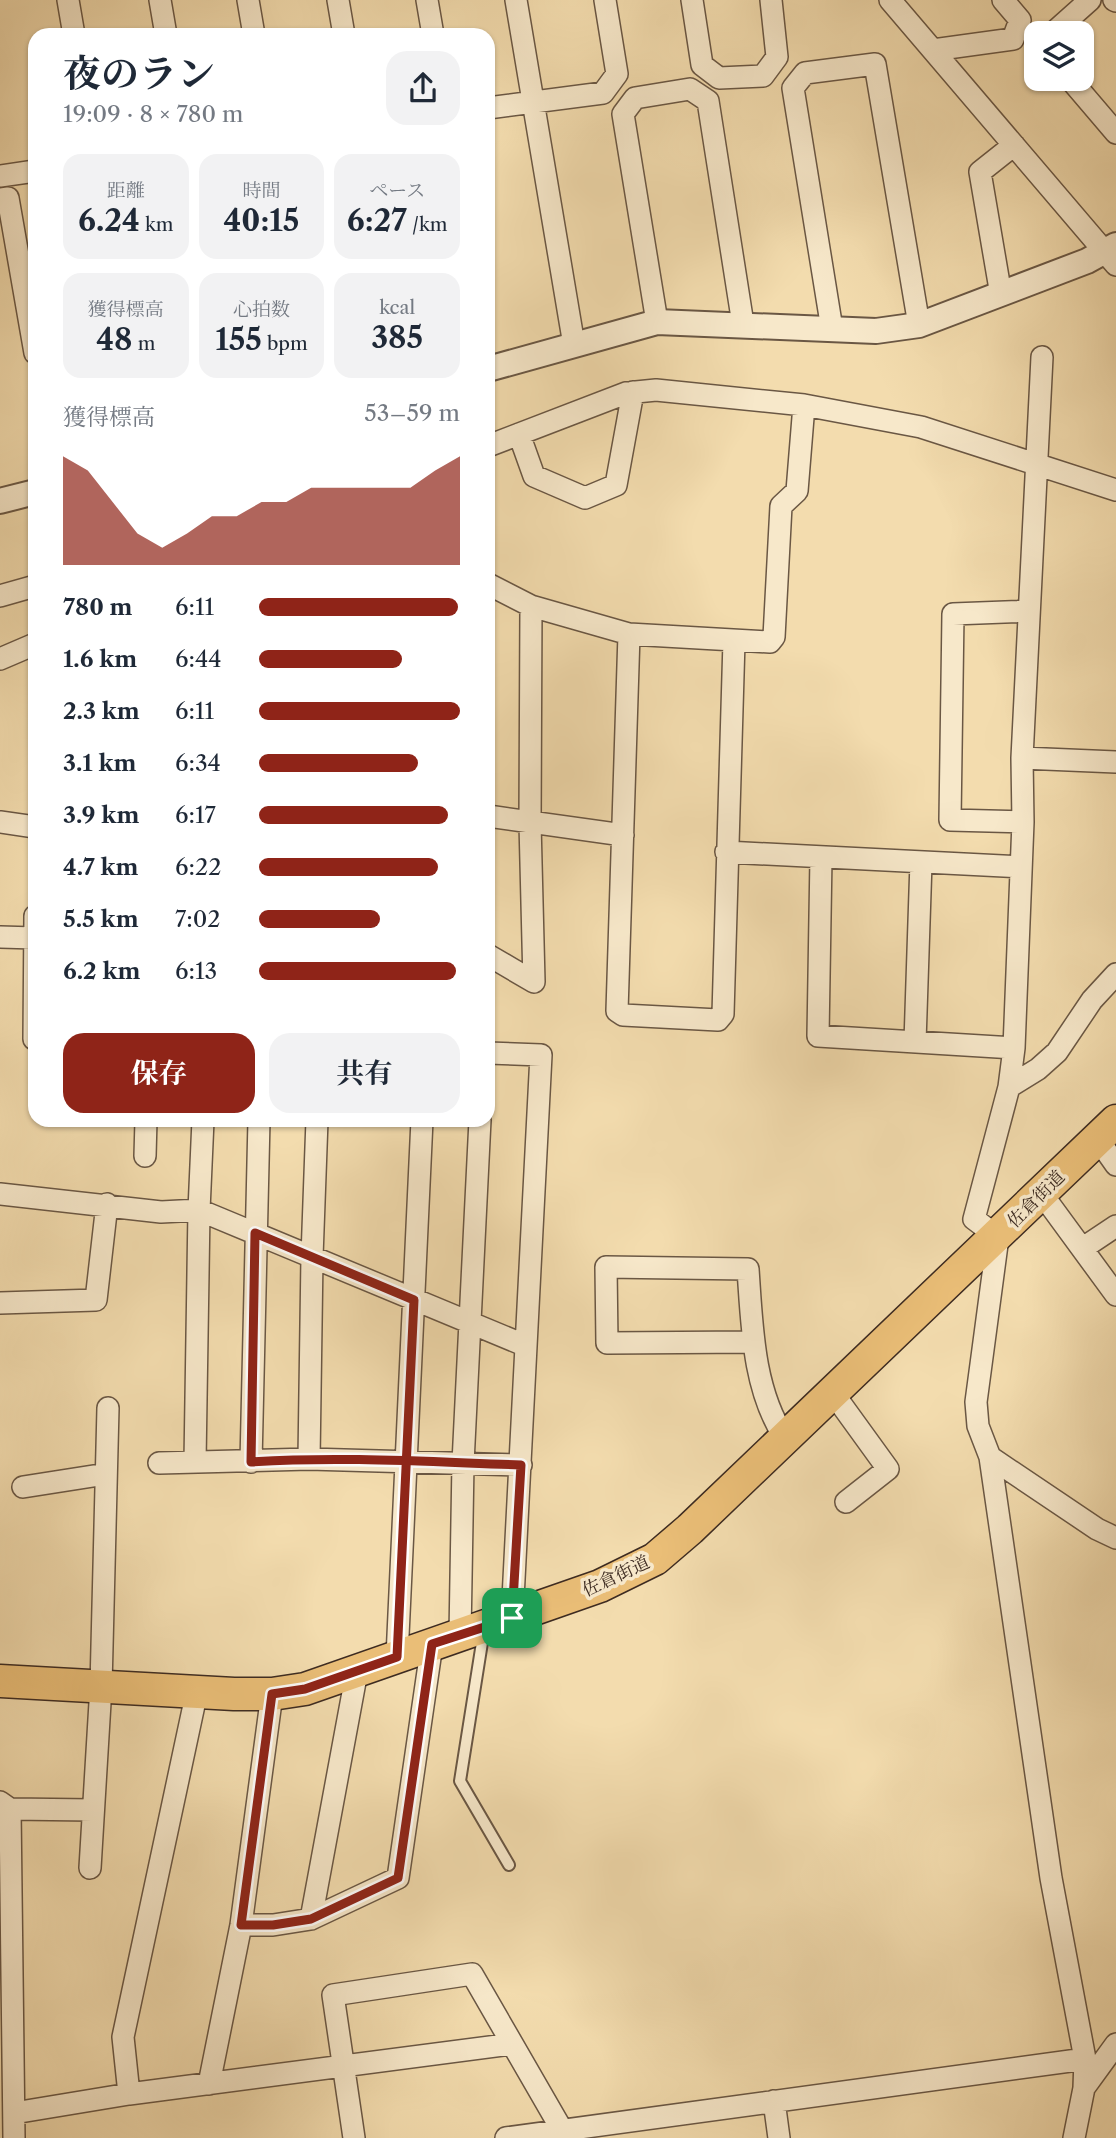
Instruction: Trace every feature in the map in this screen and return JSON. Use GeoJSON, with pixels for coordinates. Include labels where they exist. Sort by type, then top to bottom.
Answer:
{"type":"FeatureCollection","features":[{"type":"Feature","properties":{"kind":"main road","name":"佐倉街道"},"geometry":{"type":"LineString","coordinates":[[0,1681],[272,1694],[305,1689],[600,1586],[655,1559],[998,1237],[1107,1130]]}},
{"type":"Feature","properties":{"kind":"street"},"geometry":{"type":"LineString","coordinates":[[68,0],[73,28]]}},
{"type":"Feature","properties":{"kind":"street"},"geometry":{"type":"LineString","coordinates":[[160,0],[165,28]]}},
{"type":"Feature","properties":{"kind":"street"},"geometry":{"type":"LineString","coordinates":[[248,0],[253,28]]}},
{"type":"Feature","properties":{"kind":"street"},"geometry":{"type":"LineString","coordinates":[[338,0],[343,28]]}},
{"type":"Feature","properties":{"kind":"street"},"geometry":{"type":"LineString","coordinates":[[427,0],[432,28]]}},
{"type":"Feature","properties":{"kind":"street"},"geometry":{"type":"LineString","coordinates":[[516,0],[574,345]]}},
{"type":"Feature","properties":{"kind":"street"},"geometry":{"type":"LineString","coordinates":[[495,107],[603,93],[617,74],[605,0]]}},
{"type":"Feature","properties":{"kind":"street"},"geometry":{"type":"LineString","coordinates":[[692,0],[702,65],[719,78],[763,76],[777,57],[771,0]]}},
{"type":"Feature","properties":{"kind":"street"},"geometry":{"type":"LineString","coordinates":[[495,367],[657,322],[876,331],[919,326],[1112,254],[890,0]]}},
{"type":"Feature","properties":{"kind":"street"},"geometry":{"type":"LineString","coordinates":[[933,50],[1013,39],[1020,20],[1003,0]]}},
{"type":"Feature","properties":{"kind":"street"},"geometry":{"type":"LineString","coordinates":[[1066,21],[1090,0]]}},
{"type":"Feature","properties":{"kind":"street"},"geometry":{"type":"LineString","coordinates":[[832,329],[793,88],[805,73],[875,64],[919,326]]}},
{"type":"Feature","properties":{"kind":"street"},"geometry":{"type":"LineString","coordinates":[[657,322],[623,114],[635,98],[690,89],[708,101],[743,324]]}},
{"type":"Feature","properties":{"kind":"street"},"geometry":{"type":"LineString","coordinates":[[1080,91],[1116,133]]}},
{"type":"Feature","properties":{"kind":"street"},"geometry":{"type":"LineString","coordinates":[[1001,295],[981,172],[1014,145]]}},
{"type":"Feature","properties":{"kind":"street"},"geometry":{"type":"LineString","coordinates":[[0,176],[28,172]]}},
{"type":"Feature","properties":{"kind":"street"},"geometry":{"type":"LineString","coordinates":[[0,199],[8,198],[28,313]]}},
{"type":"Feature","properties":{"kind":"street"},"geometry":{"type":"LineString","coordinates":[[1042,356],[1022,758],[1023,822],[1014,1048],[1009,1087],[974,1219],[998,1237],[976,1402],[978,1426],[990,1457],[1051,1878],[1085,2059],[1084,2088],[1074,2138]]}},
{"type":"Feature","properties":{"kind":"street"},"geometry":{"type":"LineString","coordinates":[[495,443],[633,392],[656,390],[804,405],[921,427],[1116,491]]}},
{"type":"Feature","properties":{"kind":"street"},"geometry":{"type":"LineString","coordinates":[[519,434],[534,475],[585,498],[616,485],[633,392]]}},
{"type":"Feature","properties":{"kind":"street"},"geometry":{"type":"LineString","coordinates":[[495,588],[531,606],[629,634],[770,642],[774,637],[780,506],[797,491],[804,405]]}},
{"type":"Feature","properties":{"kind":"street"},"geometry":{"type":"LineString","coordinates":[[0,501],[28,494]]}},
{"type":"Feature","properties":{"kind":"street"},"geometry":{"type":"LineString","coordinates":[[0,596],[28,588]]}},
{"type":"Feature","properties":{"kind":"street"},"geometry":{"type":"LineString","coordinates":[[495,960],[534,982],[530,823],[531,606]]}},
{"type":"Feature","properties":{"kind":"street"},"geometry":{"type":"LineString","coordinates":[[1023,822],[950,820],[953,614],[1029,611]]}},
{"type":"Feature","properties":{"kind":"street"},"geometry":{"type":"LineString","coordinates":[[629,634],[617,1011],[623,1015],[718,1020],[723,1014],[734,641]]}},
{"type":"Feature","properties":{"kind":"street"},"geometry":{"type":"LineString","coordinates":[[0,659],[28,647]]}},
{"type":"Feature","properties":{"kind":"street"},"geometry":{"type":"LineString","coordinates":[[1022,758],[1116,762]]}},
{"type":"Feature","properties":{"kind":"street"},"geometry":{"type":"LineString","coordinates":[[495,817],[623,835]]}},
{"type":"Feature","properties":{"kind":"street"},"geometry":{"type":"LineString","coordinates":[[0,822],[28,826]]}},
{"type":"Feature","properties":{"kind":"street"},"geometry":{"type":"LineString","coordinates":[[726,852],[1021,867]]}},
{"type":"Feature","properties":{"kind":"street"},"geometry":{"type":"LineString","coordinates":[[821,857],[818,1036],[1014,1048]]}},
{"type":"Feature","properties":{"kind":"street"},"geometry":{"type":"LineString","coordinates":[[915,1042],[921,862]]}},
{"type":"Feature","properties":{"kind":"street"},"geometry":{"type":"LineString","coordinates":[[0,937],[28,938]]}},
{"type":"Feature","properties":{"kind":"street"},"geometry":{"type":"LineString","coordinates":[[1009,1087],[1038,1069],[1058,1052],[1091,1000],[1116,974]]}},
{"type":"Feature","properties":{"kind":"street"},"geometry":{"type":"LineString","coordinates":[[241,1925],[273,1925],[311,1919],[398,1878],[521,1465],[524,1345],[541,1055],[495,1053]]}},
{"type":"Feature","properties":{"kind":"street"},"geometry":{"type":"LineString","coordinates":[[145,1156],[146,1127]]}},
{"type":"Feature","properties":{"kind":"street"},"geometry":{"type":"LineString","coordinates":[[195,1462],[203,1127]]}},
{"type":"Feature","properties":{"kind":"street"},"geometry":{"type":"LineString","coordinates":[[251,1462],[260,1127]]}},
{"type":"Feature","properties":{"kind":"street"},"geometry":{"type":"LineString","coordinates":[[309,1458],[317,1127]]}},
{"type":"Feature","properties":{"kind":"street"},"geometry":{"type":"LineString","coordinates":[[397,1657],[422,1127]]}},
{"type":"Feature","properties":{"kind":"street"},"geometry":{"type":"LineString","coordinates":[[472,1631],[463,1463],[480,1127]]}},
{"type":"Feature","properties":{"kind":"street"},"geometry":{"type":"LineString","coordinates":[[1107,1130],[1116,1165]]}},
{"type":"Feature","properties":{"kind":"street"},"geometry":{"type":"LineString","coordinates":[[0,1194],[161,1212],[199,1210],[524,1345]]}},
{"type":"Feature","properties":{"kind":"street"},"geometry":{"type":"LineString","coordinates":[[1042,1194],[1116,1295]]}},
{"type":"Feature","properties":{"kind":"street"},"geometry":{"type":"LineString","coordinates":[[0,1303],[96,1300],[107,1204]]}},
{"type":"Feature","properties":{"kind":"street"},"geometry":{"type":"LineString","coordinates":[[1083,1248],[1116,1226]]}},
{"type":"Feature","properties":{"kind":"street"},"geometry":{"type":"LineString","coordinates":[[753,1342],[607,1343],[606,1267],[748,1269],[753,1342],[771,1416],[785,1438]]}},
{"type":"Feature","properties":{"kind":"street"},"geometry":{"type":"LineString","coordinates":[[833,1393],[888,1469],[846,1502]]}},
{"type":"Feature","properties":{"kind":"street"},"geometry":{"type":"LineString","coordinates":[[90,1868],[101,1686],[108,1408]]}},
{"type":"Feature","properties":{"kind":"street"},"geometry":{"type":"LineString","coordinates":[[990,1457],[1097,1529],[1116,1538]]}},
{"type":"Feature","properties":{"kind":"street"},"geometry":{"type":"LineString","coordinates":[[159,1463],[309,1458],[521,1465]]}},
{"type":"Feature","properties":{"kind":"street"},"geometry":{"type":"LineString","coordinates":[[23,1487],[106,1474]]}},
{"type":"Feature","properties":{"kind":"street"},"geometry":{"type":"LineString","coordinates":[[311,1919],[356,1671]]}},
{"type":"Feature","properties":{"kind":"street"},"geometry":{"type":"LineString","coordinates":[[129,2094],[123,2036],[197,1691]]}},
{"type":"Feature","properties":{"kind":"street"},"geometry":{"type":"LineString","coordinates":[[209,2084],[241,1925],[272,1694]]}},
{"type":"Feature","properties":{"kind":"street"},"geometry":{"type":"LineString","coordinates":[[14,2138],[6,2003],[5,1805],[93,1810]]}},
{"type":"Feature","properties":{"kind":"street"},"geometry":{"type":"LineString","coordinates":[[354,2138],[333,1995],[472,1974],[562,2130]]}},
{"type":"Feature","properties":{"kind":"street"},"geometry":{"type":"LineString","coordinates":[[14,2113],[129,2094],[512,2044]]}},
{"type":"Feature","properties":{"kind":"street"},"geometry":{"type":"LineString","coordinates":[[1084,2088],[1116,2044]]}},
{"type":"Feature","properties":{"kind":"street"},"geometry":{"type":"LineString","coordinates":[[506,2138],[1085,2059]]}},
{"type":"Feature","properties":{"kind":"street"},"geometry":{"type":"LineString","coordinates":[[774,2101],[779,2138]]}},
{"type":"Feature","properties":{"kind":"lane"},"geometry":{"type":"LineString","coordinates":[[472,1631],[460,1782],[509,1865]]}},
{"type":"Feature","properties":{"kind":"route"},"geometry":{"type":"LineString","coordinates":[[512,1618],[432,1644],[398,1878],[311,1919],[273,1925],[241,1925],[272,1694],[305,1689],[397,1657],[405,1461],[414,1300],[255,1233],[251,1462],[309,1458],[405,1461],[521,1465],[512,1618]]}}]}
